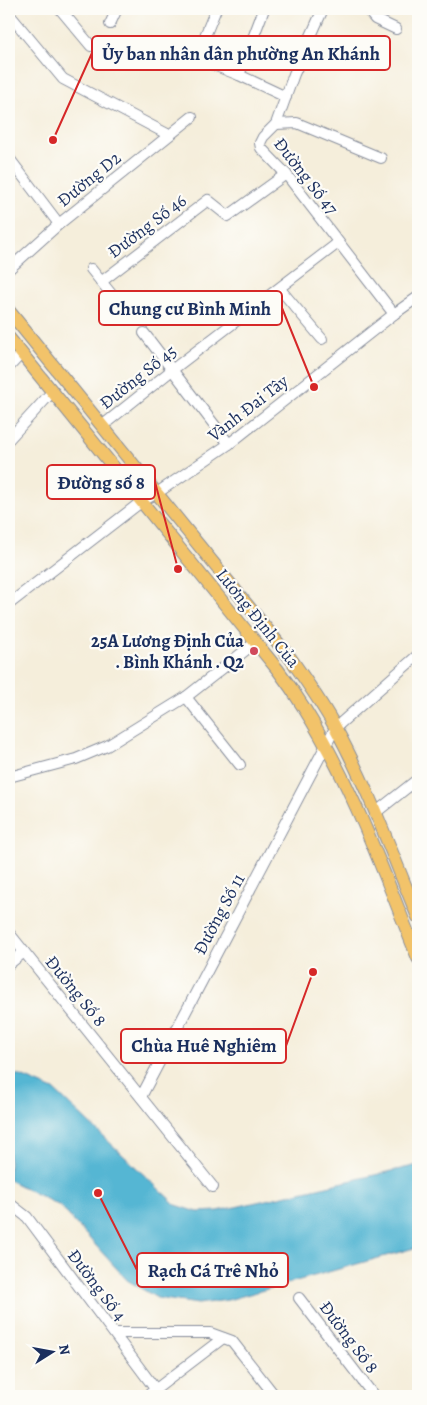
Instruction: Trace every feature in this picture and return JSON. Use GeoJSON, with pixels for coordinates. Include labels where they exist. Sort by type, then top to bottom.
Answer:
{"type":"FeatureCollection","features":[{"type":"Feature","properties":{"kind":"main road","name":"Lương Định Của"},"geometry":{"type":"LineString","coordinates":[[9,311],[291,659],[335,728],[376,813],[418,917]]}},
{"type":"Feature","properties":{"kind":"main road","name":"Lương Định Của"},"geometry":{"type":"LineString","coordinates":[[9,338],[140,502],[256,642],[304,708],[325,745],[363,822],[418,958]]}},
{"type":"Feature","properties":{"kind":"street"},"geometry":{"type":"LineString","coordinates":[[60,9],[91,46]]}},
{"type":"Feature","properties":{"kind":"street"},"geometry":{"type":"LineString","coordinates":[[110,24],[117,9]]}},
{"type":"Feature","properties":{"kind":"street"},"geometry":{"type":"LineString","coordinates":[[216,9],[196,54],[196,58],[286,96]]}},
{"type":"Feature","properties":{"kind":"street"},"geometry":{"type":"LineString","coordinates":[[239,75],[264,9]]}},
{"type":"Feature","properties":{"kind":"street"},"geometry":{"type":"LineString","coordinates":[[276,124],[323,9]]}},
{"type":"Feature","properties":{"kind":"street"},"geometry":{"type":"LineString","coordinates":[[367,9],[375,19],[396,29]]}},
{"type":"Feature","properties":{"kind":"street"},"geometry":{"type":"LineString","coordinates":[[9,14],[63,79],[169,135]]}},
{"type":"Feature","properties":{"kind":"street","name":"Đường D2"},"geometry":{"type":"LineString","coordinates":[[9,269],[59,224],[192,117]]}},
{"type":"Feature","properties":{"kind":"street","name":"Đường Số 47"},"geometry":{"type":"LineString","coordinates":[[381,158],[297,123],[276,124],[263,137],[260,143],[261,148],[286,174],[338,244],[394,314]]}},
{"type":"Feature","properties":{"kind":"street"},"geometry":{"type":"LineString","coordinates":[[9,158],[59,224]]}},
{"type":"Feature","properties":{"kind":"street","name":"Đường Số 46"},"geometry":{"type":"LineString","coordinates":[[102,282],[208,200],[228,216],[286,174]]}},
{"type":"Feature","properties":{"kind":"street","name":"Đường Số 45"},"geometry":{"type":"LineString","coordinates":[[102,426],[172,370],[280,290],[338,244]]}},
{"type":"Feature","properties":{"kind":"street","name":"Đường Số 46"},"geometry":{"type":"LineString","coordinates":[[91,269],[116,300]]}},
{"type":"Feature","properties":{"kind":"street"},"geometry":{"type":"LineString","coordinates":[[280,290],[322,340]]}},
{"type":"Feature","properties":{"kind":"street","name":"Vành Đai Tây"},"geometry":{"type":"LineString","coordinates":[[9,604],[140,502],[157,493],[229,444],[418,297]]}},
{"type":"Feature","properties":{"kind":"street"},"geometry":{"type":"LineString","coordinates":[[144,333],[229,444]]}},
{"type":"Feature","properties":{"kind":"street"},"geometry":{"type":"LineString","coordinates":[[9,367],[22,354]]}},
{"type":"Feature","properties":{"kind":"street"},"geometry":{"type":"LineString","coordinates":[[9,439],[52,392]]}},
{"type":"Feature","properties":{"kind":"street"},"geometry":{"type":"LineString","coordinates":[[9,777],[76,759],[107,746],[186,697],[256,642]]}},
{"type":"Feature","properties":{"kind":"street"},"geometry":{"type":"LineString","coordinates":[[335,728],[418,655]]}},
{"type":"Feature","properties":{"kind":"street"},"geometry":{"type":"LineString","coordinates":[[186,697],[240,765]]}},
{"type":"Feature","properties":{"kind":"street","name":"Đường Số 11"},"geometry":{"type":"LineString","coordinates":[[141,1097],[335,728]]}},
{"type":"Feature","properties":{"kind":"street"},"geometry":{"type":"LineString","coordinates":[[376,813],[418,779]]}},
{"type":"Feature","properties":{"kind":"street","name":"Đường Số 8"},"geometry":{"type":"LineString","coordinates":[[9,933],[212,1187]]}},
{"type":"Feature","properties":{"kind":"street"},"geometry":{"type":"LineString","coordinates":[[9,964],[24,952]]}},
{"type":"Feature","properties":{"kind":"street","name":"Đường Số 4"},"geometry":{"type":"LineString","coordinates":[[9,1203],[27,1217],[156,1390]]}},
{"type":"Feature","properties":{"kind":"street","name":"Đường Số 8"},"geometry":{"type":"LineString","coordinates":[[299,1298],[374,1396]]}},
{"type":"Feature","properties":{"kind":"street"},"geometry":{"type":"LineString","coordinates":[[114,1333],[210,1333],[232,1341],[275,1396]]}},
{"type":"Feature","properties":{"kind":"street"},"geometry":{"type":"LineString","coordinates":[[147,1396],[223,1338]]}},
{"type":"Feature","properties":{"kind":"water"},"geometry":{"type":"Polygon","coordinates":[[[9,1073],[54,1090],[176,1205],[198,1212],[218,1211],[418,1165],[418,1247],[228,1300],[198,1304],[157,1298],[127,1280],[60,1206],[9,1180],[9,1073]]]}},
{"type":"Feature","properties":{"kind":"place","name":"Ủy ban nhân dân phường An Khánh"},"geometry":{"type":"Point","coordinates":[53,140]}},
{"type":"Feature","properties":{"kind":"place","name":"Chung cư Bình Minh"},"geometry":{"type":"Point","coordinates":[314,387]}},
{"type":"Feature","properties":{"kind":"place","name":"Đường số 8"},"geometry":{"type":"Point","coordinates":[178,569]}},
{"type":"Feature","properties":{"kind":"place","name":"25A Lương Định Của . Bình Khánh . Q2"},"geometry":{"type":"Point","coordinates":[254,651]}},
{"type":"Feature","properties":{"kind":"place","name":"Chùa Huê Nghiêm"},"geometry":{"type":"Point","coordinates":[313,972]}},
{"type":"Feature","properties":{"kind":"place","name":"Rạch Cá Trê Nhỏ"},"geometry":{"type":"Point","coordinates":[98,1193]}}]}
